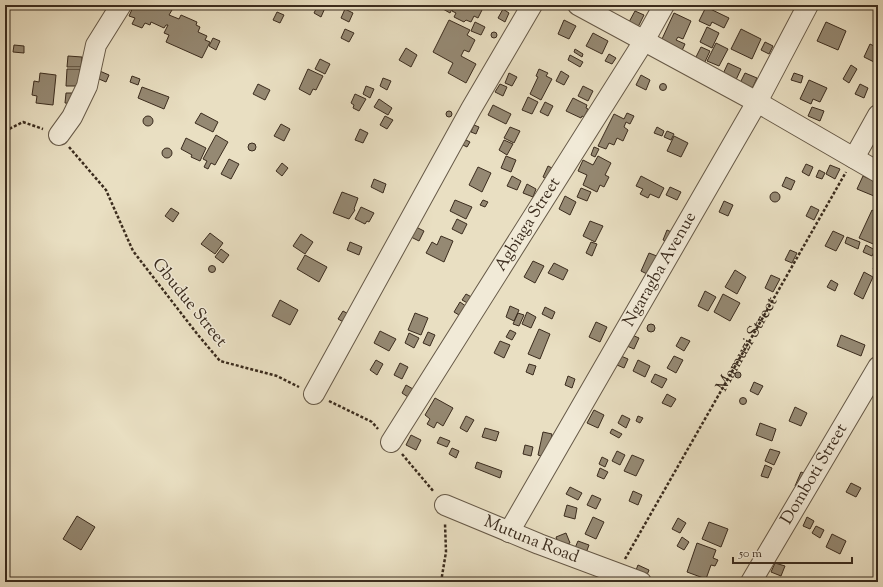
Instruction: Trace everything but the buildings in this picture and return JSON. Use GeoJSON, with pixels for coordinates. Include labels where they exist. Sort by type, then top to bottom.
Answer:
{"type":"FeatureCollection","features":[{"type":"Feature","properties":{"kind":"street"},"geometry":{"type":"LineString","coordinates":[[59,135],[72,117],[87,86],[96,45],[121,5]]}},
{"type":"Feature","properties":{"kind":"street"},"geometry":{"type":"LineString","coordinates":[[314,394],[471,109],[532,5]]}},
{"type":"Feature","properties":{"kind":"street"},"geometry":{"type":"LineString","coordinates":[[578,5],[757,102],[878,172]]}},
{"type":"Feature","properties":{"kind":"street","name":"Agbiaga Street"},"geometry":{"type":"LineString","coordinates":[[390,442],[644,41],[664,5]]}},
{"type":"Feature","properties":{"kind":"street","name":"Ngaragba Avenue"},"geometry":{"type":"LineString","coordinates":[[509,532],[757,102],[808,5]]}},
{"type":"Feature","properties":{"kind":"street"},"geometry":{"type":"LineString","coordinates":[[854,158],[878,115]]}},
{"type":"Feature","properties":{"kind":"street","name":"Domboti Street"},"geometry":{"type":"LineString","coordinates":[[751,582],[878,367]]}},
{"type":"Feature","properties":{"kind":"street","name":"Mutuna Road"},"geometry":{"type":"LineString","coordinates":[[445,505],[509,532],[641,582]]}},
{"type":"Feature","properties":{"kind":"path","name":"Gbudue Street"},"geometry":{"type":"LineString","coordinates":[[5,131],[23,122],[59,135],[106,190],[133,251],[220,361],[277,376],[372,422],[445,505]]}},
{"type":"Feature","properties":{"kind":"path","name":"Mamuzi Street"},"geometry":{"type":"LineString","coordinates":[[617,573],[854,158]]}},
{"type":"Feature","properties":{"kind":"path"},"geometry":{"type":"LineString","coordinates":[[441,582],[446,552],[445,505]]}}]}
